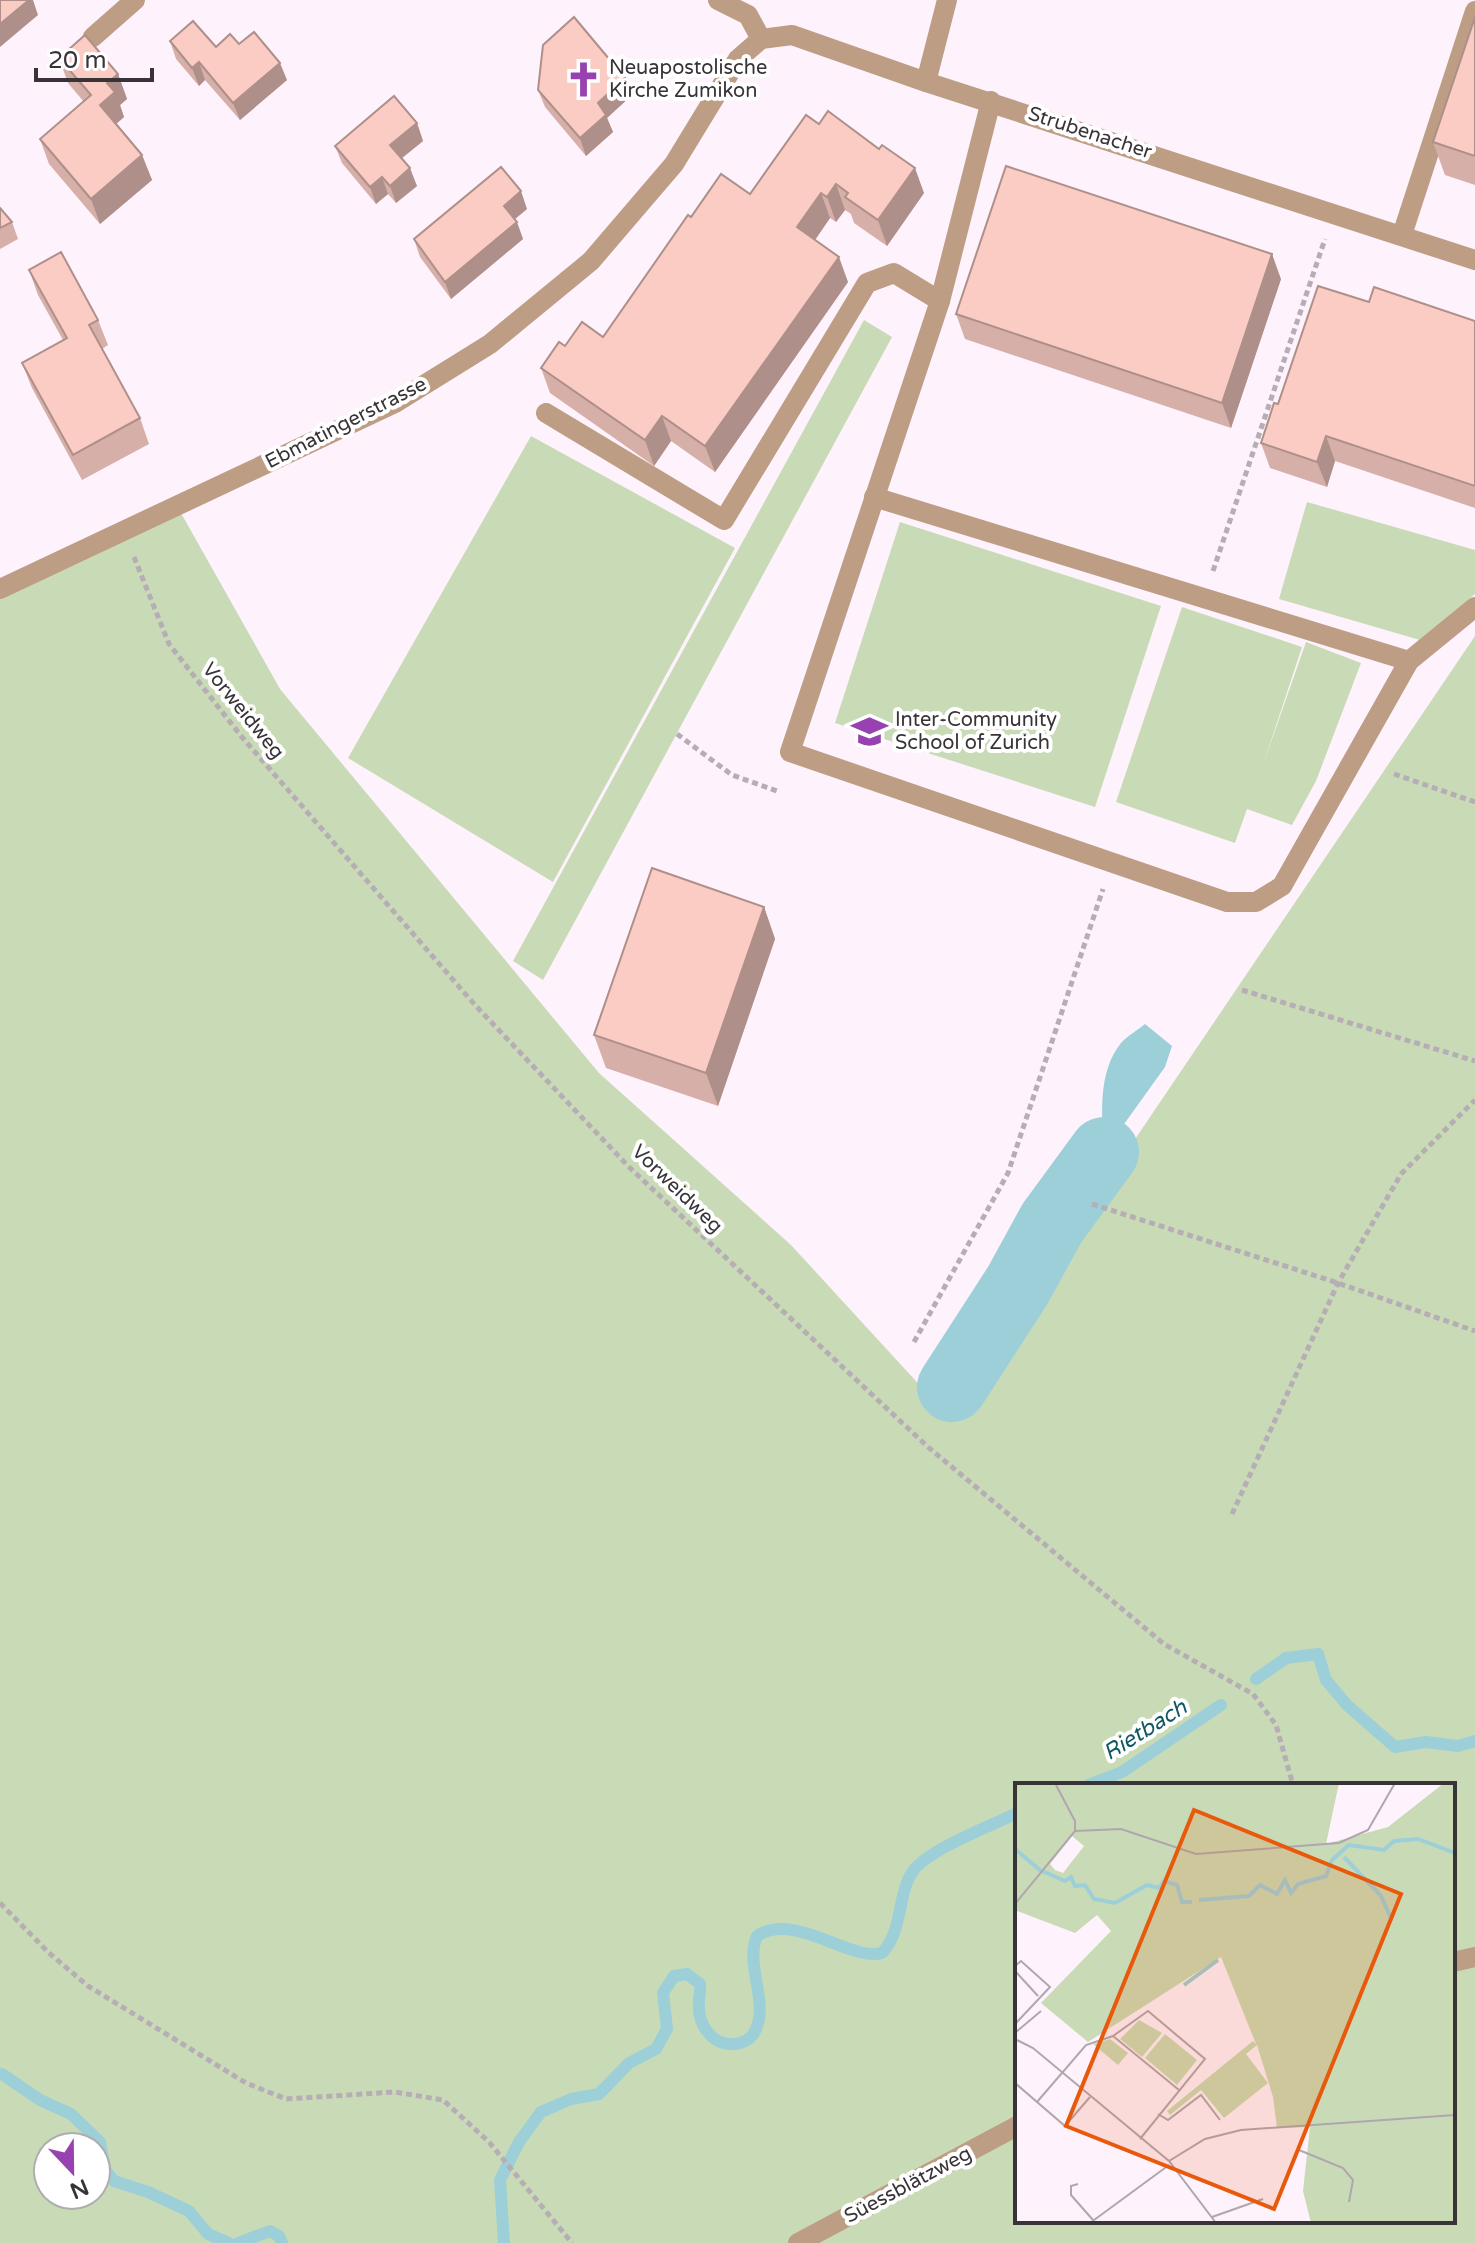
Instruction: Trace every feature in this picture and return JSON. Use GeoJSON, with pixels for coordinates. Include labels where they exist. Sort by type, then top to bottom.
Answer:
{"type":"FeatureCollection","features":[{"type":"Feature","properties":{"kind":"street"},"geometry":{"type":"LineString","coordinates":[[93,37],[135,0]]}},
{"type":"Feature","properties":{"kind":"street"},"geometry":{"type":"LineString","coordinates":[[718,0],[752,8],[761,39]]}},
{"type":"Feature","properties":{"kind":"street"},"geometry":{"type":"LineString","coordinates":[[926,82],[947,0]]}},
{"type":"Feature","properties":{"kind":"street"},"geometry":{"type":"LineString","coordinates":[[1402,235],[1475,11]]}},
{"type":"Feature","properties":{"kind":"street","name":"Strubenacher"},"geometry":{"type":"LineString","coordinates":[[761,39],[792,35],[926,82],[1475,260]]}},
{"type":"Feature","properties":{"kind":"street","name":"Ebmatingerstrasse"},"geometry":{"type":"LineString","coordinates":[[0,589],[395,403],[490,344],[591,261],[674,164],[738,59],[761,39]]}},
{"type":"Feature","properties":{"kind":"street"},"geometry":{"type":"LineString","coordinates":[[991,101],[940,301],[790,752],[1227,902],[1256,902],[1282,886],[1409,661],[1475,607]]}},
{"type":"Feature","properties":{"kind":"street"},"geometry":{"type":"LineString","coordinates":[[546,413],[724,520],[867,283],[894,273],[940,301]]}},
{"type":"Feature","properties":{"kind":"street"},"geometry":{"type":"LineString","coordinates":[[874,497],[1409,661]]}},
{"type":"Feature","properties":{"kind":"street"},"geometry":{"type":"LineString","coordinates":[[1455,1962],[1475,1957]]}},
{"type":"Feature","properties":{"kind":"street","name":"Süessblätzweg"},"geometry":{"type":"LineString","coordinates":[[798,2243],[1015,2127]]}},
{"type":"Feature","properties":{"kind":"path"},"geometry":{"type":"LineString","coordinates":[[1204,598],[1329,227]]}},
{"type":"Feature","properties":{"kind":"path","name":"Vorweidweg"},"geometry":{"type":"LineString","coordinates":[[124,530],[169,644],[241,736],[475,1005],[629,1167],[928,1447],[1164,1644],[1253,1694],[1276,1725],[1292,1783]]}},
{"type":"Feature","properties":{"kind":"path"},"geometry":{"type":"LineString","coordinates":[[677,734],[732,775],[777,791]]}},
{"type":"Feature","properties":{"kind":"path"},"geometry":{"type":"LineString","coordinates":[[1394,774],[1475,802]]}},
{"type":"Feature","properties":{"kind":"path"},"geometry":{"type":"LineString","coordinates":[[914,1342],[1008,1173],[1112,862]]}},
{"type":"Feature","properties":{"kind":"path"},"geometry":{"type":"LineString","coordinates":[[1242,990],[1475,1061]]}},
{"type":"Feature","properties":{"kind":"path"},"geometry":{"type":"LineString","coordinates":[[1232,1514],[1338,1283],[1401,1174],[1475,1100]]}},
{"type":"Feature","properties":{"kind":"path"},"geometry":{"type":"LineString","coordinates":[[1092,1204],[1338,1283],[1475,1331]]}},
{"type":"Feature","properties":{"kind":"path"},"geometry":{"type":"LineString","coordinates":[[0,1903],[49,1953],[88,1986],[246,2083],[286,2099],[395,2092],[443,2100],[489,2142],[572,2243]]}},
{"type":"Feature","properties":{"kind":"green space"},"geometry":{"type":"Polygon","coordinates":[[[864,320],[892,337],[543,980],[513,961],[864,320]]]}},
{"type":"Feature","properties":{"kind":"green space"},"geometry":{"type":"Polygon","coordinates":[[[531,436],[735,548],[553,882],[348,758],[531,436]]]}},
{"type":"Feature","properties":{"kind":"green space"},"geometry":{"type":"Polygon","coordinates":[[[1307,502],[1475,550],[1475,594],[1420,640],[1279,599],[1307,502]]]}},
{"type":"Feature","properties":{"kind":"green space"},"geometry":{"type":"Polygon","coordinates":[[[177,506],[280,689],[599,1073],[791,1245],[948,1416],[1475,636],[1475,2243],[0,2243],[0,589],[177,506]]]}},
{"type":"Feature","properties":{"kind":"green space"},"geometry":{"type":"Polygon","coordinates":[[[900,522],[1161,606],[1095,807],[835,723],[900,522]]]}},
{"type":"Feature","properties":{"kind":"green space"},"geometry":{"type":"Polygon","coordinates":[[[1182,607],[1302,647],[1264,762],[1306,642],[1361,663],[1316,781],[1292,825],[1247,809],[1235,843],[1116,802],[1182,607]]]}},
{"type":"Feature","properties":{"kind":"water"},"geometry":{"type":"Polygon","coordinates":[[[1145,1024],[1172,1046],[1165,1067],[1104,1152],[1103,1095],[1108,1068],[1121,1043],[1145,1024]]]}},
{"type":"Feature","properties":{"kind":"building"},"geometry":{"type":"Polygon","coordinates":[[[0,0],[29,0],[0,24],[0,0]]]}},
{"type":"Feature","properties":{"kind":"building","name":"Neuapostolische Kirche Zumikon"},"geometry":{"type":"Polygon","coordinates":[[[574,17],[625,78],[598,103],[606,115],[580,138],[538,90],[543,45],[574,17]]]}},
{"type":"Feature","properties":{"kind":"building"},"geometry":{"type":"Polygon","coordinates":[[[1475,17],[1475,156],[1433,142],[1475,17]]]}},
{"type":"Feature","properties":{"kind":"building"},"geometry":{"type":"Polygon","coordinates":[[[193,21],[216,47],[230,34],[239,44],[254,32],[280,63],[233,103],[199,62],[192,68],[170,41],[193,21]]]}},
{"type":"Feature","properties":{"kind":"building"},"geometry":{"type":"Polygon","coordinates":[[[85,35],[118,74],[107,83],[115,92],[100,105],[142,155],[91,199],[40,139],[91,95],[59,58],[85,35]]]}},
{"type":"Feature","properties":{"kind":"building"},"geometry":{"type":"Polygon","coordinates":[[[394,96],[417,123],[390,145],[410,168],[390,186],[382,177],[370,187],[335,146],[394,96]]]}},
{"type":"Feature","properties":{"kind":"building"},"geometry":{"type":"Polygon","coordinates":[[[828,111],[879,149],[882,145],[915,168],[878,220],[845,197],[848,193],[836,184],[827,197],[821,193],[797,227],[839,257],[705,446],[662,416],[645,440],[541,368],[559,342],[565,346],[582,322],[603,337],[688,215],[691,217],[721,174],[750,194],[806,115],[819,124],[828,111]]]}},
{"type":"Feature","properties":{"kind":"building"},"geometry":{"type":"Polygon","coordinates":[[[1006,166],[1272,254],[1222,403],[956,314],[1006,166]]]}},
{"type":"Feature","properties":{"kind":"building"},"geometry":{"type":"Polygon","coordinates":[[[501,167],[521,191],[504,206],[517,222],[445,282],[414,239],[501,167]]]}},
{"type":"Feature","properties":{"kind":"building"},"geometry":{"type":"Polygon","coordinates":[[[0,208],[12,222],[0,228],[0,208]]]}},
{"type":"Feature","properties":{"kind":"building"},"geometry":{"type":"Polygon","coordinates":[[[61,252],[98,320],[89,325],[140,418],[73,455],[22,363],[67,338],[29,270],[61,252]]]}},
{"type":"Feature","properties":{"kind":"building"},"geometry":{"type":"Polygon","coordinates":[[[1318,286],[1369,302],[1374,287],[1475,321],[1475,486],[1326,436],[1317,462],[1261,443],[1274,403],[1278,404],[1318,286]]]}},
{"type":"Feature","properties":{"kind":"building"},"geometry":{"type":"Polygon","coordinates":[[[652,868],[764,907],[706,1073],[594,1035],[652,868]]]}},
{"type":"Feature","properties":{"kind":"waterway"},"geometry":{"type":"LineString","coordinates":[[952,1387],[1018,1285],[1052,1223],[1104,1152]]}},
{"type":"Feature","properties":{"kind":"waterway","name":"Rietbach"},"geometry":{"type":"LineString","coordinates":[[1256,1679],[1286,1658],[1318,1654],[1326,1680],[1347,1705],[1395,1747],[1426,1742],[1458,1746],[1475,1741]]}},
{"type":"Feature","properties":{"kind":"waterway","name":"Rietbach"},"geometry":{"type":"LineString","coordinates":[[1093,1783],[1122,1772],[1221,1705]]}},
{"type":"Feature","properties":{"kind":"waterway","name":"Rietbach"},"geometry":{"type":"LineString","coordinates":[[504,2243],[500,2180],[519,2142],[541,2112],[571,2099],[599,2094],[629,2063],[656,2049],[667,2029],[663,1993],[674,1976],[687,1974],[700,1984],[700,2018],[712,2037],[725,2043],[745,2041],[752,2035],[760,2010],[753,1960],[757,1936],[772,1930],[788,1929],[855,1951],[882,1953],[893,1935],[904,1891],[913,1871],[946,1846],[1015,1814]]}},
{"type":"Feature","properties":{"kind":"waterway"},"geometry":{"type":"LineString","coordinates":[[2,2074],[40,2100],[71,2114],[100,2142],[105,2169],[114,2181],[148,2192],[189,2211],[208,2234],[229,2243]]}},
{"type":"Feature","properties":{"kind":"waterway"},"geometry":{"type":"LineString","coordinates":[[238,2243],[270,2231],[279,2236],[282,2243]]}},
{"type":"Feature","properties":{"kind":"place","name":"Neuapostolische Kirche Zumikon"},"geometry":{"type":"Point","coordinates":[583,79]}},
{"type":"Feature","properties":{"kind":"place","name":"Inter-Community School of Zurich"},"geometry":{"type":"Point","coordinates":[869,731]}}]}
